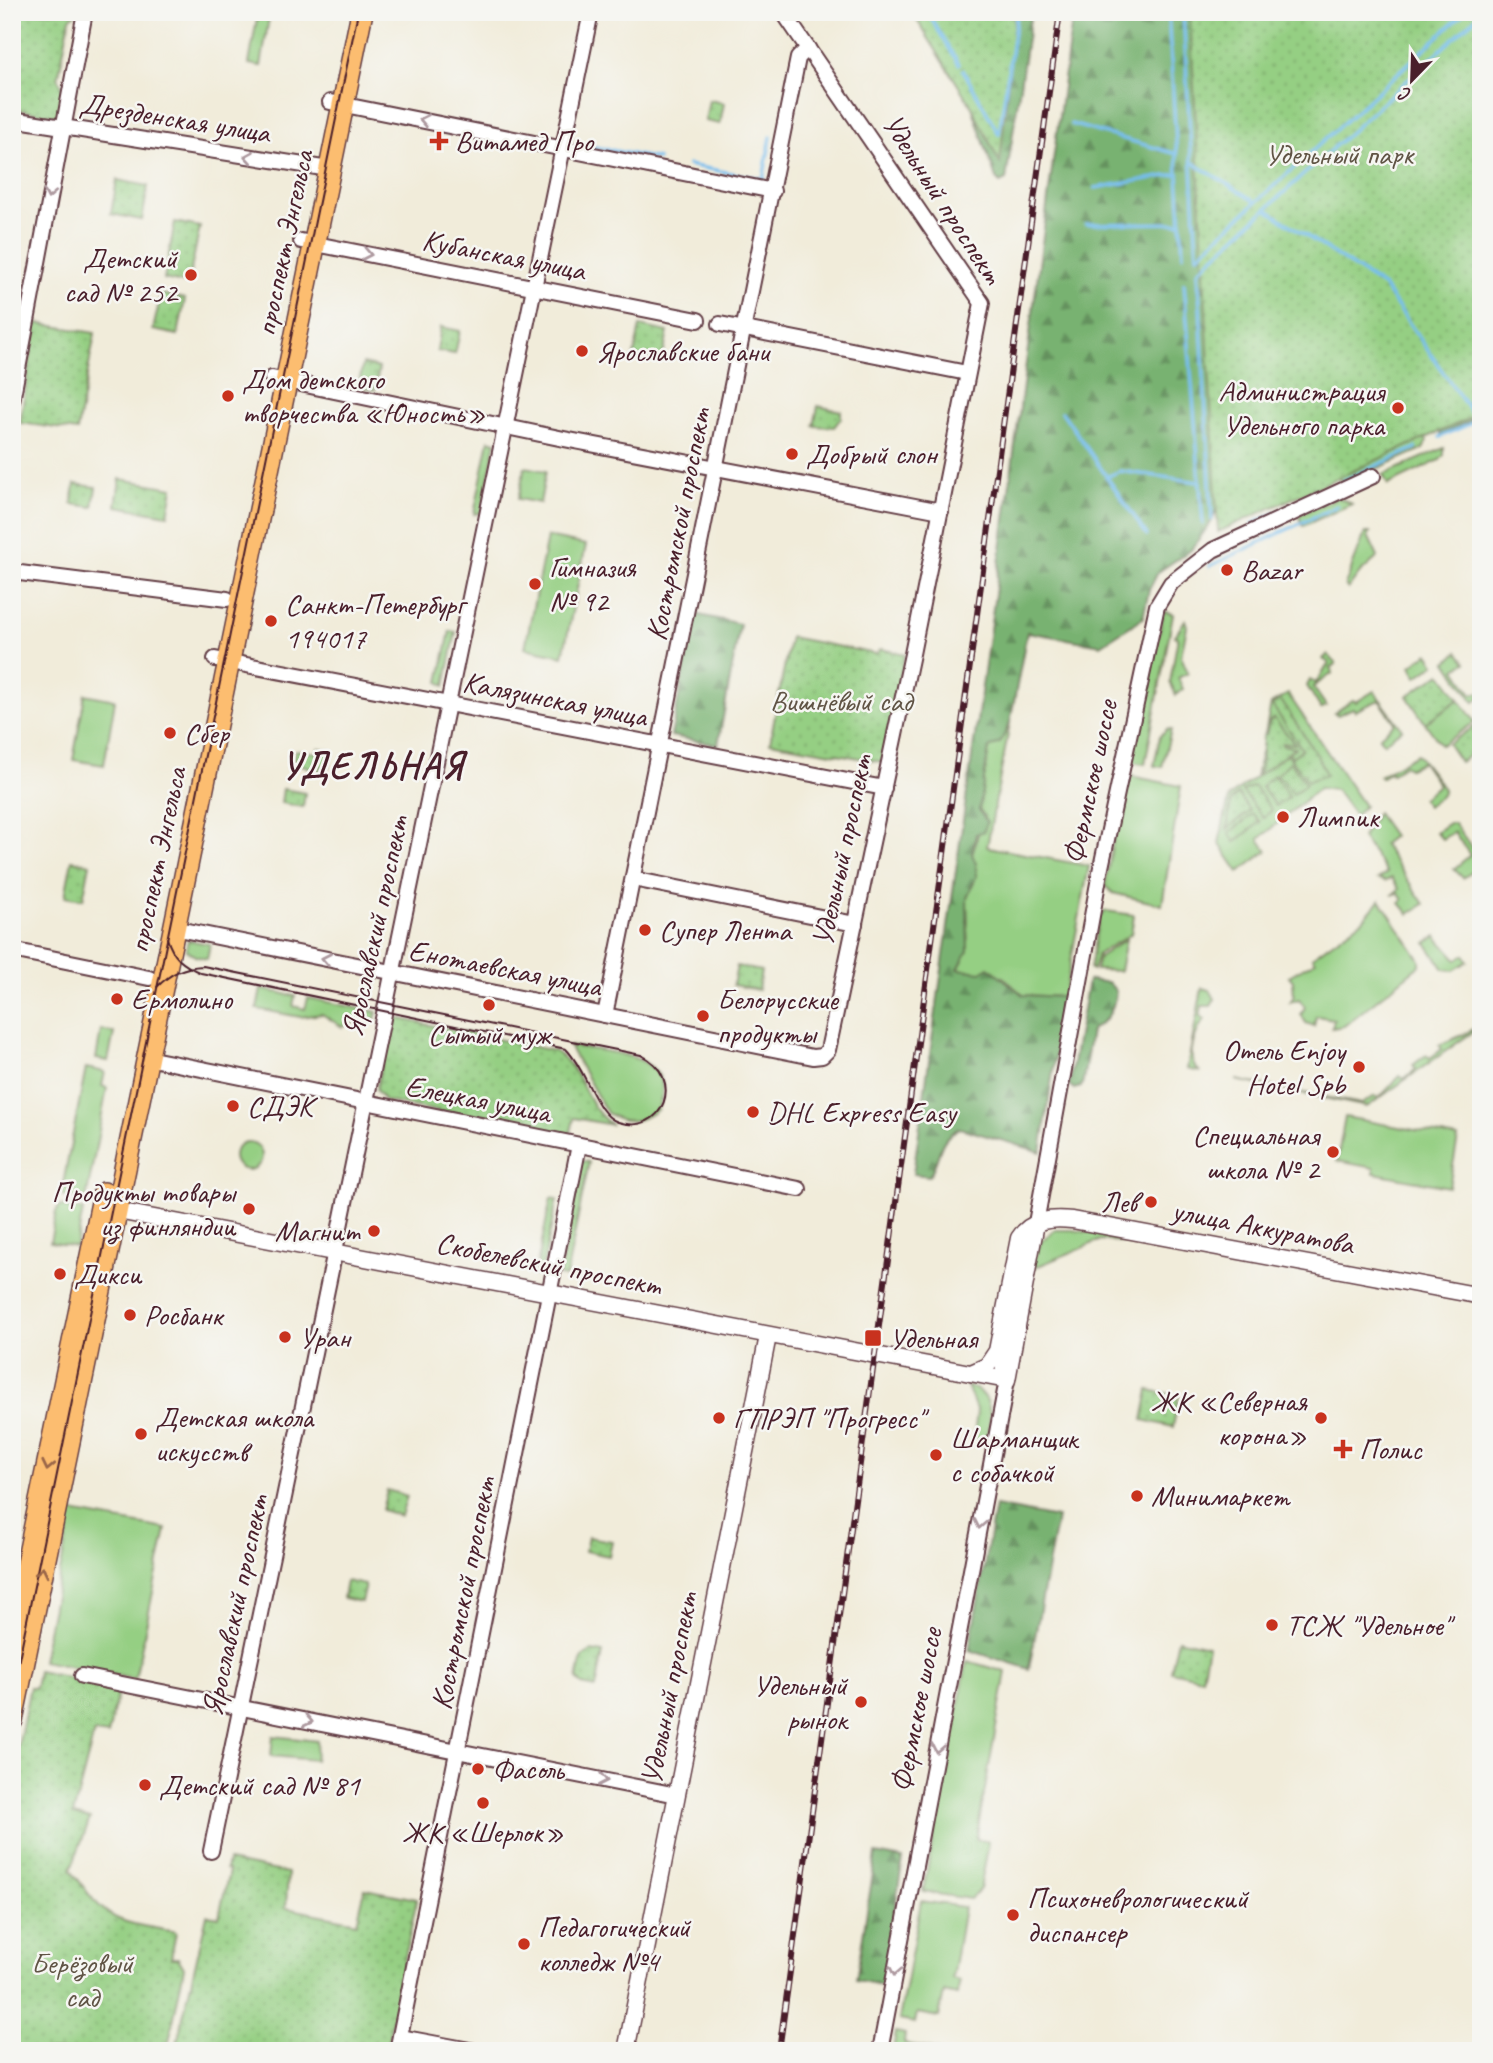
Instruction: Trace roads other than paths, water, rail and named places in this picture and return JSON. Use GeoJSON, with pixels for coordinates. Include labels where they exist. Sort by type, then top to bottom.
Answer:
{"type":"FeatureCollection","features":[{"type":"Feature","properties":{"kind":"main road","name":"проспект Энгельса"},"geometry":{"type":"LineString","coordinates":[[109,1209],[149,978],[221,660],[336,103],[348,12]]}},
{"type":"Feature","properties":{"kind":"main road","name":"проспект Энгельса"},"geometry":{"type":"LineString","coordinates":[[336,103],[362,12]]}},
{"type":"Feature","properties":{"kind":"main road","name":"проспект Энгельса"},"geometry":{"type":"LineString","coordinates":[[12,1720],[16,1637],[109,1209],[147,1058],[221,660],[227,599],[279,379]]}},
{"type":"Feature","properties":{"kind":"street"},"geometry":{"type":"LineString","coordinates":[[12,401],[85,12]]}},
{"type":"Feature","properties":{"kind":"street","name":"Ярославский проспект"},"geometry":{"type":"LineString","coordinates":[[211,1851],[591,12]]}},
{"type":"Feature","properties":{"kind":"street","name":"Удельный проспект"},"geometry":{"type":"LineString","coordinates":[[783,12],[981,298],[884,788],[826,1053]]}},
{"type":"Feature","properties":{"kind":"street","name":"Костромской проспект"},"geometry":{"type":"LineString","coordinates":[[606,1015],[798,58],[808,48]]}},
{"type":"Feature","properties":{"kind":"street"},"geometry":{"type":"LineString","coordinates":[[336,103],[773,191]]}},
{"type":"Feature","properties":{"kind":"street","name":"Дрезденская улица"},"geometry":{"type":"LineString","coordinates":[[12,119],[323,168]]}},
{"type":"Feature","properties":{"kind":"street","name":"Кубанская улица"},"geometry":{"type":"LineString","coordinates":[[307,242],[698,320]]}},
{"type":"Feature","properties":{"kind":"street"},"geometry":{"type":"LineString","coordinates":[[720,324],[967,373]]}},
{"type":"Feature","properties":{"kind":"street"},"geometry":{"type":"LineString","coordinates":[[279,379],[715,468],[941,510]]}},
{"type":"Feature","properties":{"kind":"street","name":"Фермское шоссе"},"geometry":{"type":"LineString","coordinates":[[880,2051],[1100,872],[1157,606],[1171,583],[1213,550],[1373,476]]}},
{"type":"Feature","properties":{"kind":"street"},"geometry":{"type":"LineString","coordinates":[[12,572],[227,599]]}},
{"type":"Feature","properties":{"kind":"street","name":"Калязинская улица"},"geometry":{"type":"LineString","coordinates":[[221,660],[884,788]]}},
{"type":"Feature","properties":{"kind":"street"},"geometry":{"type":"LineString","coordinates":[[633,879],[855,924]]}},
{"type":"Feature","properties":{"kind":"street","name":"Енотаевская улица"},"geometry":{"type":"LineString","coordinates":[[173,928],[813,1057],[826,1053]]}},
{"type":"Feature","properties":{"kind":"street"},"geometry":{"type":"LineString","coordinates":[[12,950],[149,978]]}},
{"type":"Feature","properties":{"kind":"street","name":"Елецкая улица"},"geometry":{"type":"LineString","coordinates":[[147,1058],[799,1189]]}},
{"type":"Feature","properties":{"kind":"street","name":"Костромской проспект"},"geometry":{"type":"LineString","coordinates":[[399,2044],[579,1145]]}},
{"type":"Feature","properties":{"kind":"street","name":"Скобелевский проспект"},"geometry":{"type":"LineString","coordinates":[[109,1209],[1007,1380]]}},
{"type":"Feature","properties":{"kind":"street","name":"улица Аккуратова"},"geometry":{"type":"LineString","coordinates":[[1036,1223],[1046,1219],[1072,1220],[1481,1296]]}},
{"type":"Feature","properties":{"kind":"street","name":"Фермское шоссе"},"geometry":{"type":"LineString","coordinates":[[1007,1380],[997,1351],[1019,1238],[1036,1223]]}},
{"type":"Feature","properties":{"kind":"street","name":"Удельный проспект"},"geometry":{"type":"LineString","coordinates":[[626,2051],[768,1336]]}},
{"type":"Feature","properties":{"kind":"street"},"geometry":{"type":"LineString","coordinates":[[971,1373],[987,1366],[997,1351]]}},
{"type":"Feature","properties":{"kind":"street"},"geometry":{"type":"LineString","coordinates":[[82,1676],[677,1795]]}},
{"type":"Feature","properties":{"kind":"street"},"geometry":{"type":"LineString","coordinates":[[399,2044],[475,2051]]}},
{"type":"Feature","properties":{"kind":"waterway"},"geometry":{"type":"LineString","coordinates":[[927,12],[959,64]]}},
{"type":"Feature","properties":{"kind":"waterway"},"geometry":{"type":"LineString","coordinates":[[963,70],[999,134],[1017,12]]}},
{"type":"Feature","properties":{"kind":"waterway"},"geometry":{"type":"LineString","coordinates":[[1168,12],[1183,255]]}},
{"type":"Feature","properties":{"kind":"waterway"},"geometry":{"type":"LineString","coordinates":[[1183,12],[1197,256],[1465,12]]}},
{"type":"Feature","properties":{"kind":"waterway"},"geometry":{"type":"LineString","coordinates":[[1212,520],[1198,271],[1481,13]]}},
{"type":"Feature","properties":{"kind":"waterway"},"geometry":{"type":"LineString","coordinates":[[1071,124],[1177,154]]}},
{"type":"Feature","properties":{"kind":"waterway"},"geometry":{"type":"LineString","coordinates":[[688,165],[763,179],[771,137]]}},
{"type":"Feature","properties":{"kind":"waterway"},"geometry":{"type":"LineString","coordinates":[[584,145],[658,159]]}},
{"type":"Feature","properties":{"kind":"waterway"},"geometry":{"type":"LineString","coordinates":[[1192,162],[1256,202]]}},
{"type":"Feature","properties":{"kind":"waterway"},"geometry":{"type":"LineString","coordinates":[[1095,188],[1178,174]]}},
{"type":"Feature","properties":{"kind":"waterway"},"geometry":{"type":"LineString","coordinates":[[1266,209],[1384,287],[1477,421]]}},
{"type":"Feature","properties":{"kind":"waterway"},"geometry":{"type":"LineString","coordinates":[[1086,224],[1181,223]]}},
{"type":"Feature","properties":{"kind":"waterway"},"geometry":{"type":"LineString","coordinates":[[1184,283],[1203,524]]}},
{"type":"Feature","properties":{"kind":"waterway"},"geometry":{"type":"LineString","coordinates":[[1062,412],[1147,535]]}},
{"type":"Feature","properties":{"kind":"waterway"},"geometry":{"type":"LineString","coordinates":[[1440,437],[1481,419]]}},
{"type":"Feature","properties":{"kind":"waterway"},"geometry":{"type":"LineString","coordinates":[[1344,480],[1416,448]]}},
{"type":"Feature","properties":{"kind":"waterway"},"geometry":{"type":"LineString","coordinates":[[1106,477],[1120,471],[1199,482]]}},
{"type":"Feature","properties":{"kind":"waterway"},"geometry":{"type":"LineString","coordinates":[[1252,524],[1317,494]]}},
{"type":"Feature","properties":{"kind":"waterway"},"geometry":{"type":"LineString","coordinates":[[1210,566],[1337,506]]}},
{"type":"Feature","properties":{"kind":"tram line"},"geometry":{"type":"LineString","coordinates":[[12,1693],[358,12]]}},
{"type":"Feature","properties":{"kind":"tram line"},"geometry":{"type":"LineString","coordinates":[[157,987],[178,972],[189,968],[196,967],[203,966],[641,1055],[655,1065],[663,1077],[666,1090],[664,1102],[657,1113],[647,1121],[634,1124],[618,1122],[603,1111],[580,1068],[566,1049],[201,973],[195,970],[189,967],[180,960],[172,951],[167,938]]}},
{"type":"Feature","properties":{"kind":"railway"},"geometry":{"type":"LineString","coordinates":[[779,2051],[1060,12]]}},
{"type":"Feature","properties":{"kind":"place","name":"Витамед Про"},"geometry":{"type":"Point","coordinates":[439,141]}},
{"type":"Feature","properties":{"kind":"place","name":"Детский сад № 252"},"geometry":{"type":"Point","coordinates":[191,275]}},
{"type":"Feature","properties":{"kind":"place","name":"Ярославские бани"},"geometry":{"type":"Point","coordinates":[582,351]}},
{"type":"Feature","properties":{"kind":"place","name":"Дом детского творчества «Юность»"},"geometry":{"type":"Point","coordinates":[228,396]}},
{"type":"Feature","properties":{"kind":"place","name":"Администрация Удельного парка"},"geometry":{"type":"Point","coordinates":[1398,408]}},
{"type":"Feature","properties":{"kind":"place","name":"Добрый слон"},"geometry":{"type":"Point","coordinates":[792,454]}},
{"type":"Feature","properties":{"kind":"place","name":"Bazar"},"geometry":{"type":"Point","coordinates":[1227,570]}},
{"type":"Feature","properties":{"kind":"place","name":"Гимназия № 92"},"geometry":{"type":"Point","coordinates":[535,584]}},
{"type":"Feature","properties":{"kind":"place","name":"Санкт-Петербург 194017"},"geometry":{"type":"Point","coordinates":[271,621]}},
{"type":"Feature","properties":{"kind":"place","name":"Сбер"},"geometry":{"type":"Point","coordinates":[170,733]}},
{"type":"Feature","properties":{"kind":"place","name":"Лимпик"},"geometry":{"type":"Point","coordinates":[1283,817]}},
{"type":"Feature","properties":{"kind":"place","name":"Супер Лента"},"geometry":{"type":"Point","coordinates":[645,930]}},
{"type":"Feature","properties":{"kind":"place","name":"Ермолино"},"geometry":{"type":"Point","coordinates":[117,999]}},
{"type":"Feature","properties":{"kind":"place","name":"Сытый муж"},"geometry":{"type":"Point","coordinates":[489,1005]}},
{"type":"Feature","properties":{"kind":"place","name":"Белорусские продукты"},"geometry":{"type":"Point","coordinates":[703,1016]}},
{"type":"Feature","properties":{"kind":"place","name":"Отель Enjoy Hotel Spb"},"geometry":{"type":"Point","coordinates":[1359,1067]}},
{"type":"Feature","properties":{"kind":"place","name":"СДЭК"},"geometry":{"type":"Point","coordinates":[233,1106]}},
{"type":"Feature","properties":{"kind":"place","name":"DHL Express Easy"},"geometry":{"type":"Point","coordinates":[753,1112]}},
{"type":"Feature","properties":{"kind":"place","name":"Специальная школа № 2"},"geometry":{"type":"Point","coordinates":[1333,1152]}},
{"type":"Feature","properties":{"kind":"place","name":"Лев"},"geometry":{"type":"Point","coordinates":[1151,1202]}},
{"type":"Feature","properties":{"kind":"place","name":"Продукты товары из финляндии"},"geometry":{"type":"Point","coordinates":[249,1209]}},
{"type":"Feature","properties":{"kind":"place","name":"Магнит"},"geometry":{"type":"Point","coordinates":[374,1231]}},
{"type":"Feature","properties":{"kind":"place","name":"Дикси"},"geometry":{"type":"Point","coordinates":[60,1274]}},
{"type":"Feature","properties":{"kind":"place","name":"Росбанк"},"geometry":{"type":"Point","coordinates":[130,1315]}},
{"type":"Feature","properties":{"kind":"place","name":"Уран"},"geometry":{"type":"Point","coordinates":[285,1337]}},
{"type":"Feature","properties":{"kind":"place","name":"Удельная"},"geometry":{"type":"Point","coordinates":[873,1338]}},
{"type":"Feature","properties":{"kind":"place","name":"ГПРЭП \"Прогресс\""},"geometry":{"type":"Point","coordinates":[719,1418]}},
{"type":"Feature","properties":{"kind":"place","name":"ЖК «Северная корона»"},"geometry":{"type":"Point","coordinates":[1321,1418]}},
{"type":"Feature","properties":{"kind":"place","name":"Детская школа искусств"},"geometry":{"type":"Point","coordinates":[141,1434]}},
{"type":"Feature","properties":{"kind":"place","name":"Полис"},"geometry":{"type":"Point","coordinates":[1343,1449]}},
{"type":"Feature","properties":{"kind":"place","name":"Шарманщик с собачкой"},"geometry":{"type":"Point","coordinates":[936,1455]}},
{"type":"Feature","properties":{"kind":"place","name":"Минимаркет"},"geometry":{"type":"Point","coordinates":[1137,1496]}},
{"type":"Feature","properties":{"kind":"place","name":"ТСЖ \"Удельное\""},"geometry":{"type":"Point","coordinates":[1272,1625]}},
{"type":"Feature","properties":{"kind":"place","name":"Удельный рынок"},"geometry":{"type":"Point","coordinates":[861,1702]}},
{"type":"Feature","properties":{"kind":"place","name":"Фасоль"},"geometry":{"type":"Point","coordinates":[478,1769]}},
{"type":"Feature","properties":{"kind":"place","name":"Детский сад № 81"},"geometry":{"type":"Point","coordinates":[145,1785]}},
{"type":"Feature","properties":{"kind":"place","name":"ЖК «Шерлок»"},"geometry":{"type":"Point","coordinates":[483,1803]}},
{"type":"Feature","properties":{"kind":"place","name":"Психоневрологический диспансер"},"geometry":{"type":"Point","coordinates":[1013,1915]}},
{"type":"Feature","properties":{"kind":"place","name":"Педагогический колледж №4"},"geometry":{"type":"Point","coordinates":[524,1944]}},
{"type":"Feature","properties":{"kind":"district","name":"УДЕЛЬНАЯ"},"geometry":{"type":"Point","coordinates":[373,765]}},
{"type":"Feature","properties":{"kind":"park label","name":"Удельный парк"},"geometry":{"type":"Point","coordinates":[1339,154]}},
{"type":"Feature","properties":{"kind":"park label","name":"Вишнёвый сад"},"geometry":{"type":"Point","coordinates":[841,701]}},
{"type":"Feature","properties":{"kind":"park label","name":"Берёзовый сад"},"geometry":{"type":"Point","coordinates":[82,1980]}}]}
